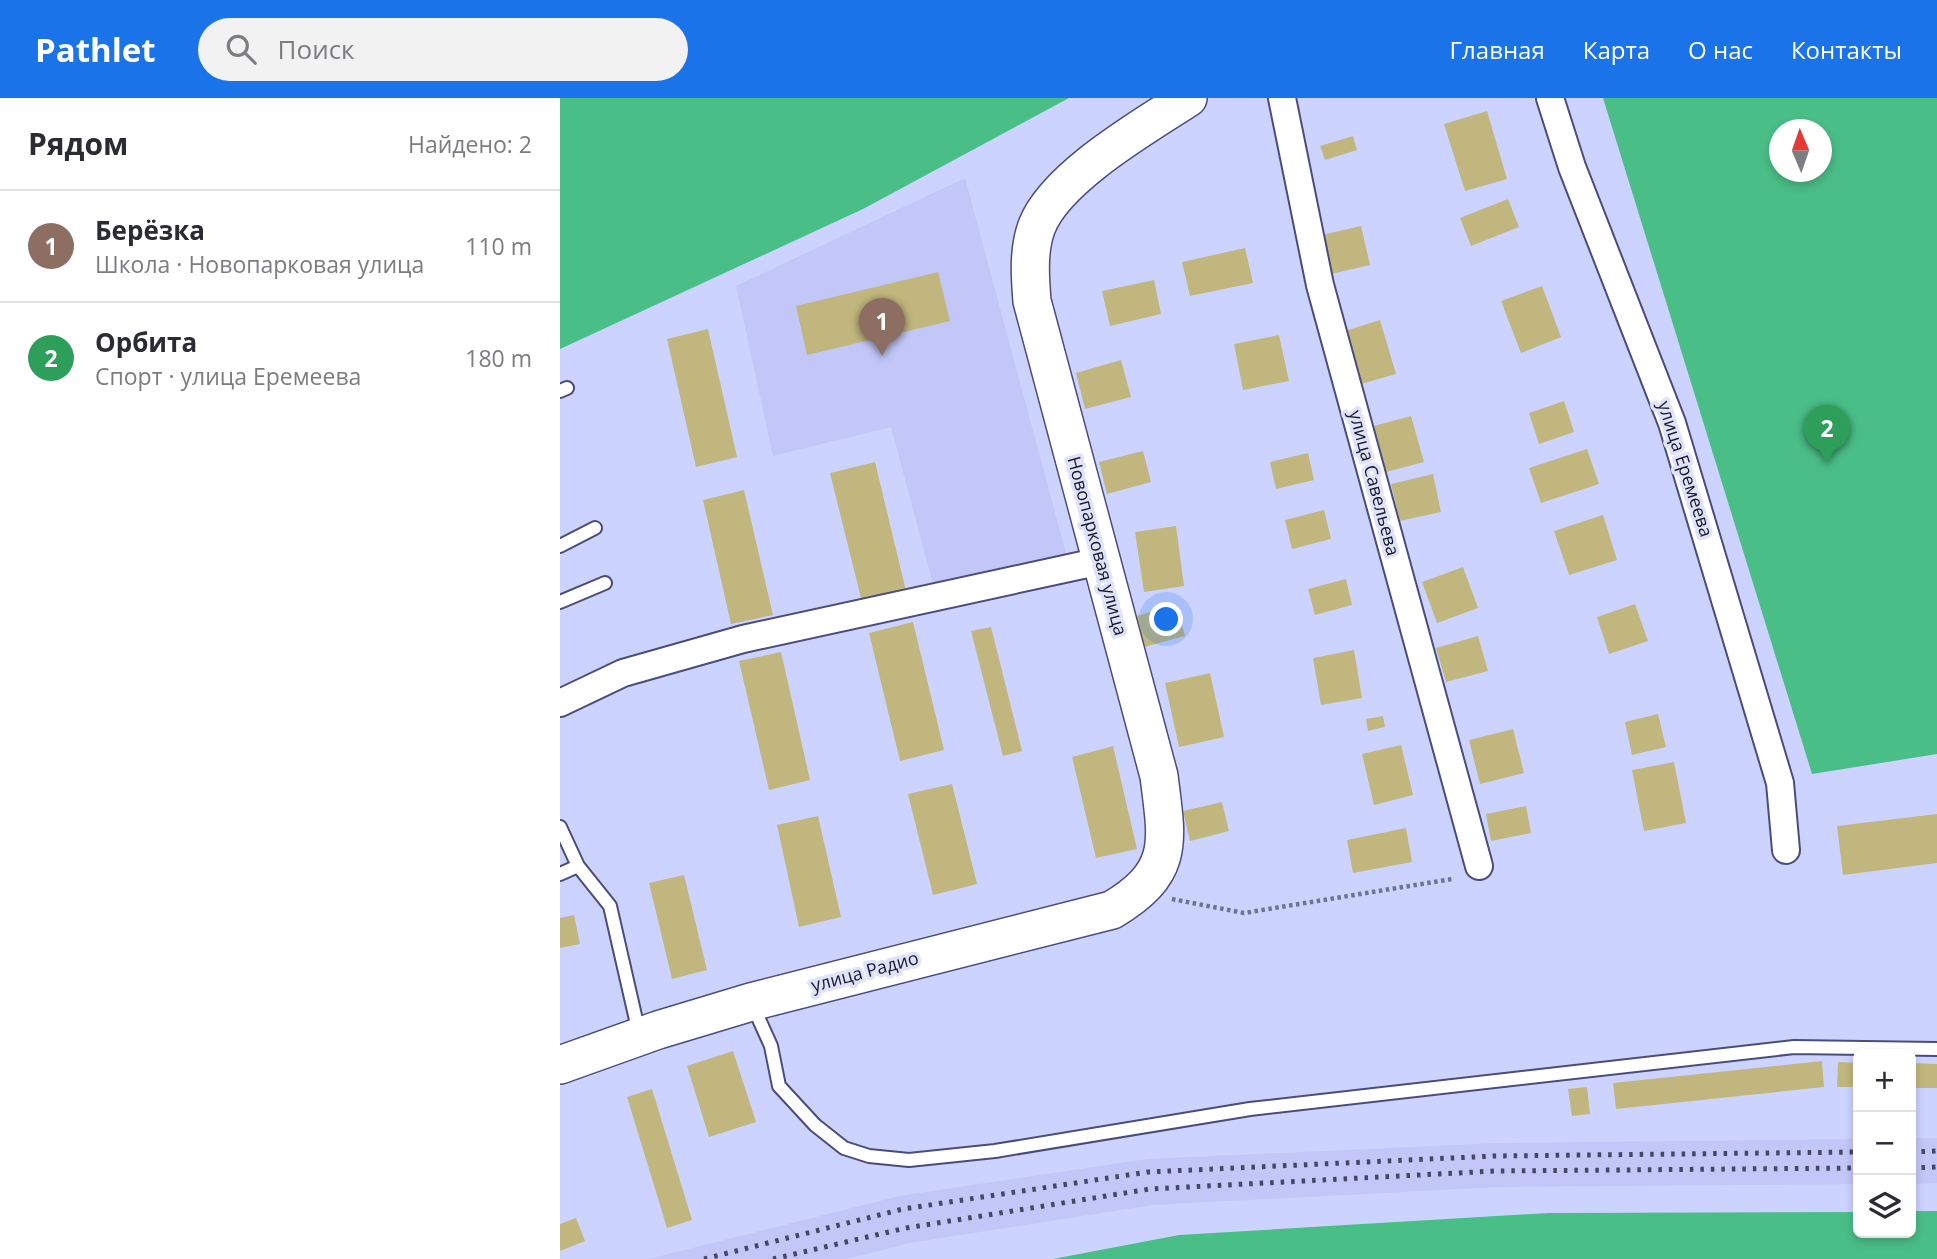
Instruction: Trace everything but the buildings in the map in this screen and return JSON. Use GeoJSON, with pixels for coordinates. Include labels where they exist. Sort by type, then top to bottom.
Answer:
{"type":"FeatureCollection","features":[{"type":"Feature","properties":{"kind":"street","name":"Новопарковая улица"},"geometry":{"type":"LineString","coordinates":[[1149,880],[1166,836],[1159,776],[1032,301],[1029,269],[1037,226],[1052,201],[1076,177],[1117,144],[1188,98]]}},
{"type":"Feature","properties":{"kind":"street","name":"улица Савельева"},"geometry":{"type":"LineString","coordinates":[[1282,98],[1320,285],[1479,866]]}},
{"type":"Feature","properties":{"kind":"street","name":"улица Еремеева"},"geometry":{"type":"LineString","coordinates":[[1550,98],[1572,167],[1672,423],[1780,783],[1786,850]]}},
{"type":"Feature","properties":{"kind":"street"},"geometry":{"type":"LineString","coordinates":[[560,703],[623,673],[743,639],[1101,561]]}},
{"type":"Feature","properties":{"kind":"street","name":"улица Радио"},"geometry":{"type":"LineString","coordinates":[[560,1065],[640,1036],[751,1002],[1112,909],[1149,880]]}},
{"type":"Feature","properties":{"kind":"lane"},"geometry":{"type":"LineString","coordinates":[[560,545],[596,528]]}},
{"type":"Feature","properties":{"kind":"lane"},"geometry":{"type":"LineString","coordinates":[[560,602],[605,583]]}},
{"type":"Feature","properties":{"kind":"lane"},"geometry":{"type":"LineString","coordinates":[[560,827],[578,866],[610,906],[640,1036]]}},
{"type":"Feature","properties":{"kind":"lane"},"geometry":{"type":"LineString","coordinates":[[560,874],[578,866]]}},
{"type":"Feature","properties":{"kind":"lane"},"geometry":{"type":"LineString","coordinates":[[751,1002],[771,1045],[779,1086],[815,1125],[844,1148],[869,1156],[909,1160],[995,1151],[1250,1110],[1794,1048],[1937,1049]]}},
{"type":"Feature","properties":{"kind":"path"},"geometry":{"type":"LineString","coordinates":[[1149,880],[1244,913],[1452,879]]}},
{"type":"Feature","properties":{"kind":"shaded area"},"geometry":{"type":"Polygon","coordinates":[[[965,178],[1067,557],[934,588],[891,427],[773,456],[736,286],[965,178]]]}},
{"type":"Feature","properties":{"kind":"shaded area"},"geometry":{"type":"Polygon","coordinates":[[[1916,1138],[1937,1138],[1937,1183],[1916,1184],[1916,1138]]]}},
{"type":"Feature","properties":{"kind":"shaded area"},"geometry":{"type":"Polygon","coordinates":[[[1853,1139],[1853,1184],[1500,1187],[1153,1205],[910,1243],[847,1259],[649,1259],[899,1196],[1147,1159],[1497,1143],[1853,1139]]]}},
{"type":"Feature","properties":{"kind":"green space"},"geometry":{"type":"Polygon","coordinates":[[[560,98],[1069,98],[863,209],[560,349],[560,98]]]}},
{"type":"Feature","properties":{"kind":"green space"},"geometry":{"type":"Polygon","coordinates":[[[1603,98],[1937,98],[1937,754],[1812,774],[1603,98]]]}},
{"type":"Feature","properties":{"kind":"green space"},"geometry":{"type":"Polygon","coordinates":[[[1916,1211],[1937,1211],[1937,1259],[1053,1259],[1179,1235],[1548,1213],[1853,1212],[1853,1238],[1916,1238],[1916,1211]]]}},
{"type":"Feature","properties":{"kind":"railway"},"geometry":{"type":"LineString","coordinates":[[1916,1152],[1937,1151]]}},
{"type":"Feature","properties":{"kind":"railway"},"geometry":{"type":"LineString","coordinates":[[704,1259],[903,1209],[1148,1172],[1495,1156],[1853,1152]]}},
{"type":"Feature","properties":{"kind":"railway"},"geometry":{"type":"LineString","coordinates":[[1916,1168],[1937,1167]]}},
{"type":"Feature","properties":{"kind":"railway"},"geometry":{"type":"LineString","coordinates":[[773,1259],[906,1228],[1150,1189],[1495,1171],[1853,1168]]}},
{"type":"Feature","properties":{"kind":"place","name":"Берёзка"},"geometry":{"type":"Point","coordinates":[882,356]}},
{"type":"Feature","properties":{"kind":"place","name":"Орбита"},"geometry":{"type":"Point","coordinates":[1827,463]}}]}
